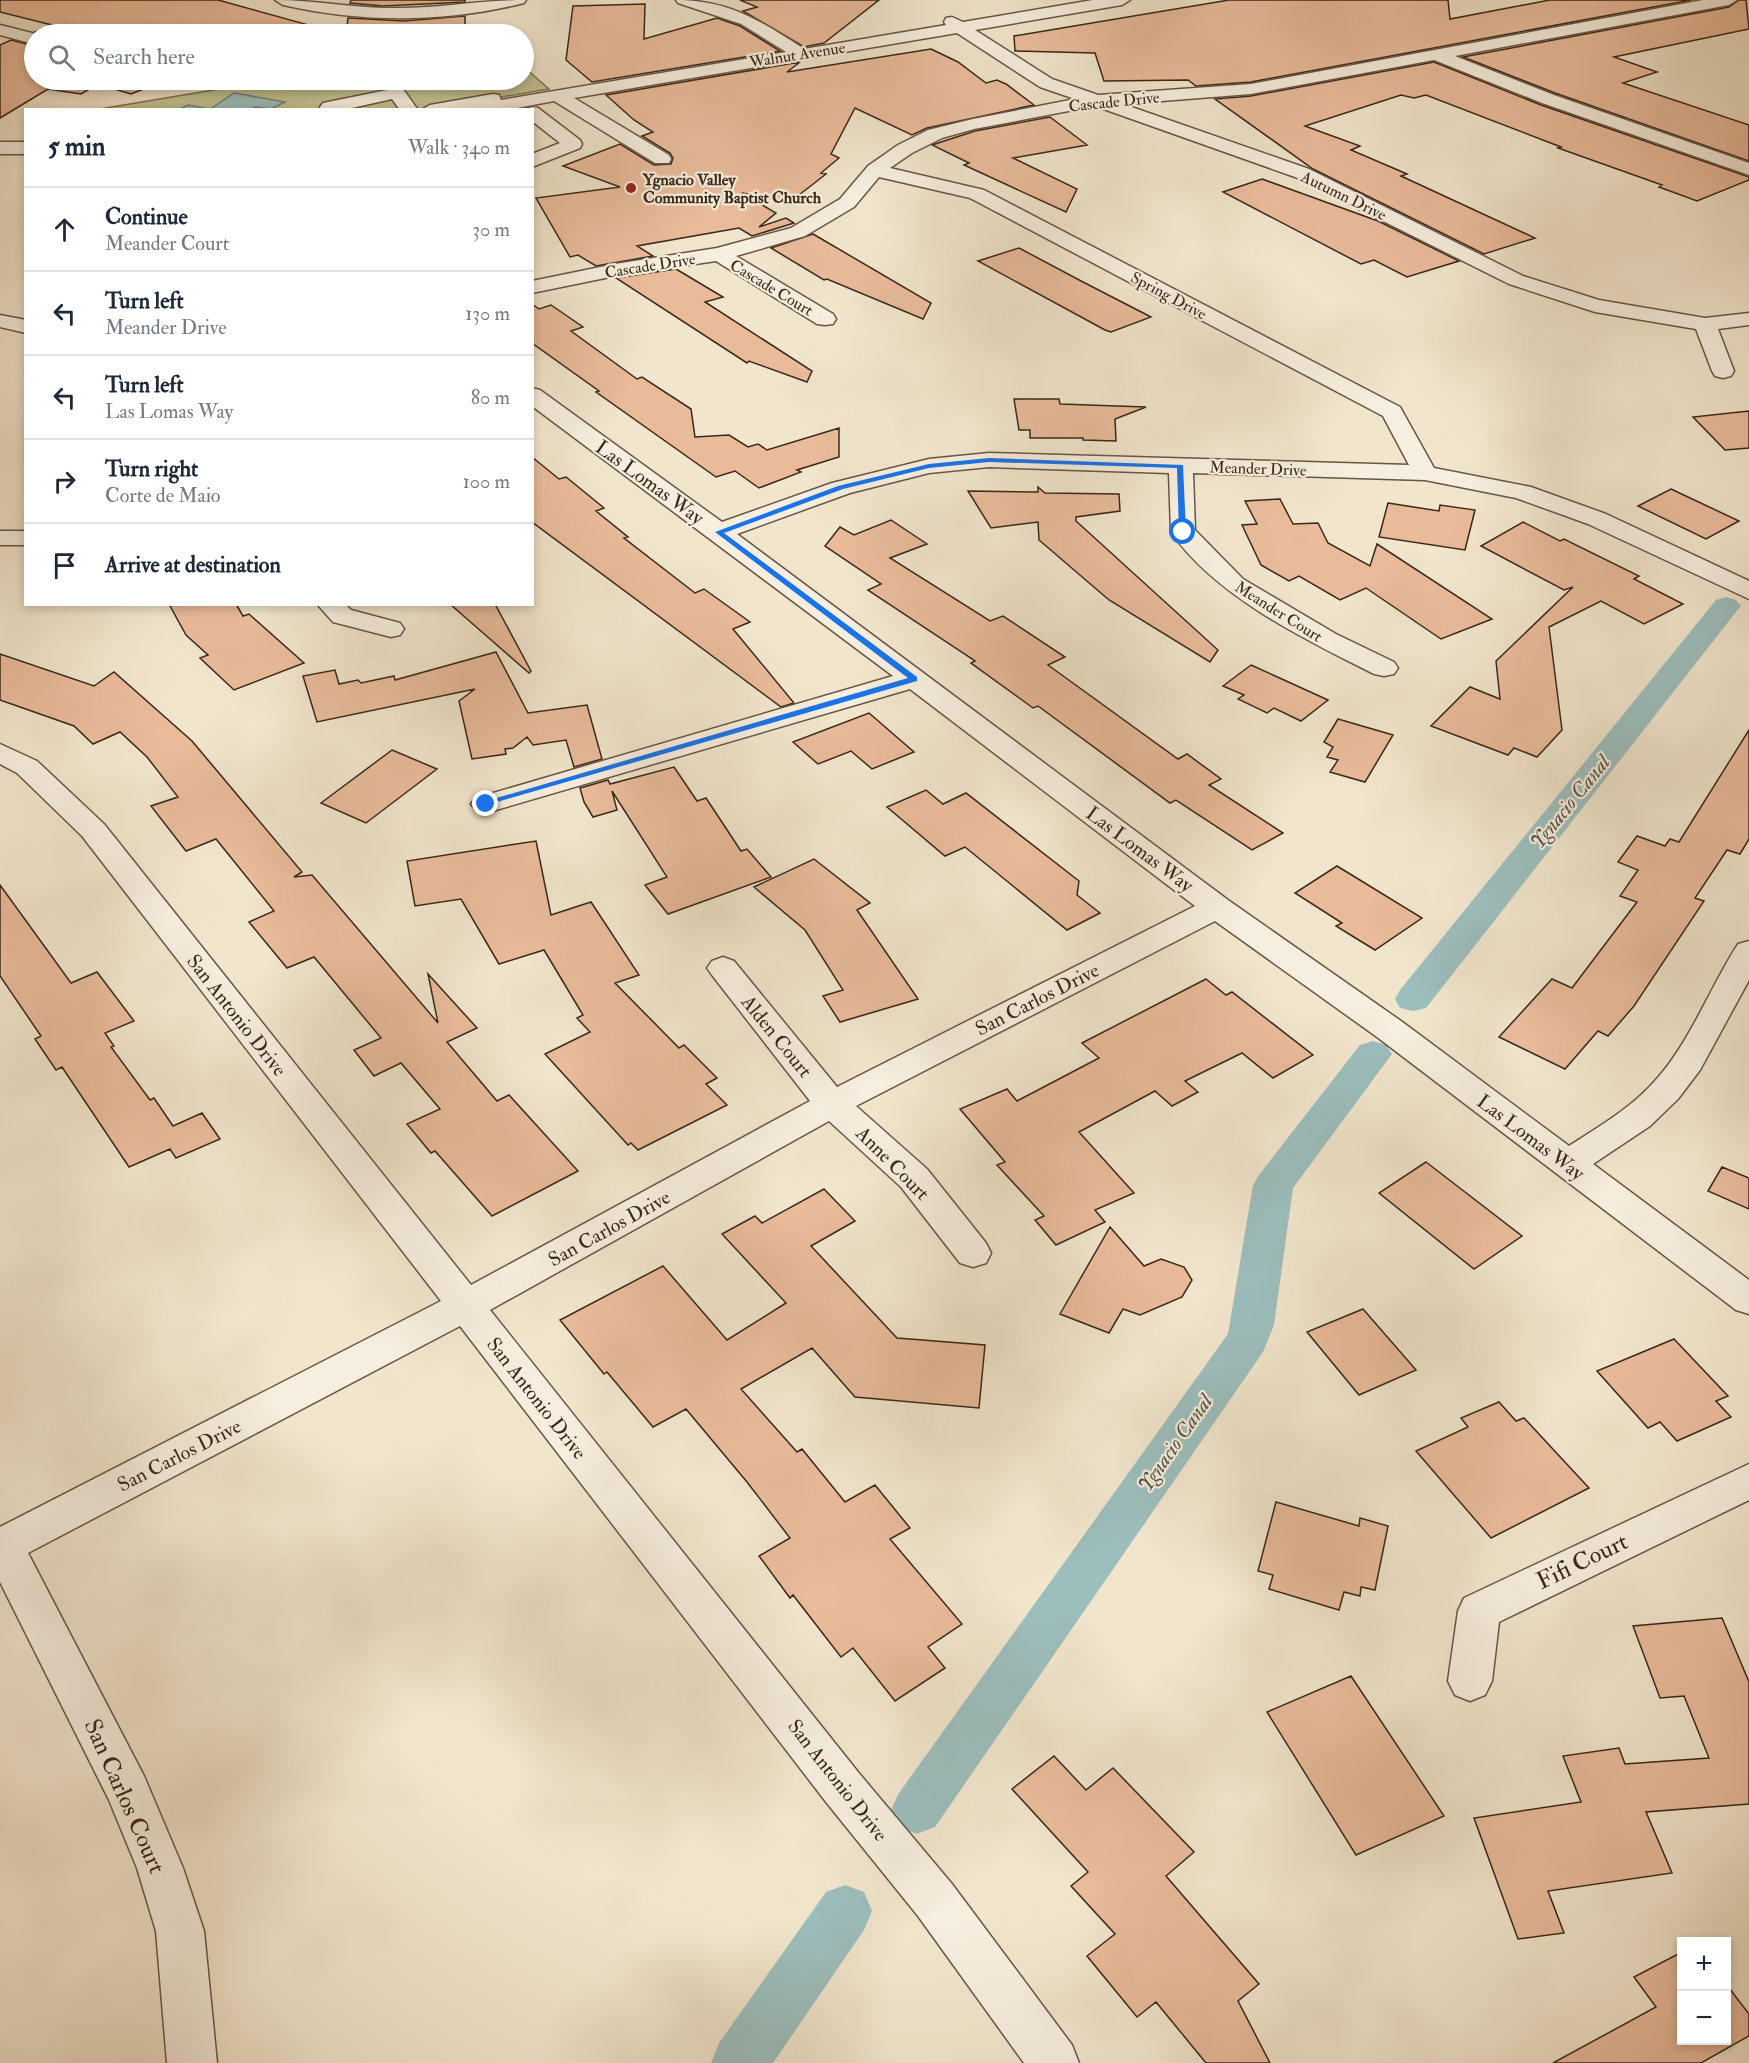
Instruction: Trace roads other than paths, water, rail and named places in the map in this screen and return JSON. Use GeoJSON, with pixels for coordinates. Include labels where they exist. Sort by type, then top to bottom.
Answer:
{"type":"FeatureCollection","features":[{"type":"Feature","properties":{"kind":"street"},"geometry":{"type":"LineString","coordinates":[[283,0],[309,7],[371,15],[454,11],[518,0]]}},
{"type":"Feature","properties":{"kind":"street"},"geometry":{"type":"LineString","coordinates":[[684,0],[747,20],[796,50]]}},
{"type":"Feature","properties":{"kind":"street","name":"Walnut Avenue"},"geometry":{"type":"LineString","coordinates":[[442,108],[957,25],[1072,2],[1122,0]]}},
{"type":"Feature","properties":{"kind":"street","name":"Cascade Drive"},"geometry":{"type":"LineString","coordinates":[[534,287],[615,270],[719,254],[798,232],[847,203],[875,170],[904,149],[935,134],[973,124],[1095,101],[1251,89],[1729,0]]}},
{"type":"Feature","properties":{"kind":"street","name":"Autumn Drive"},"geometry":{"type":"LineString","coordinates":[[957,25],[1046,83],[1302,173],[1516,280],[1595,306],[1706,324],[1749,319]]}},
{"type":"Feature","properties":{"kind":"street"},"geometry":{"type":"LineString","coordinates":[[0,30],[24,36]]}},
{"type":"Feature","properties":{"kind":"street","name":"Walnut Avenue"},"geometry":{"type":"LineString","coordinates":[[534,109],[556,95],[796,50]]}},
{"type":"Feature","properties":{"kind":"street"},"geometry":{"type":"LineString","coordinates":[[1437,55],[1548,99],[1749,170]]}},
{"type":"Feature","properties":{"kind":"street"},"geometry":{"type":"LineString","coordinates":[[393,90],[408,108]]}},
{"type":"Feature","properties":{"kind":"street"},"geometry":{"type":"LineString","coordinates":[[329,108],[397,93]]}},
{"type":"Feature","properties":{"kind":"street"},"geometry":{"type":"LineString","coordinates":[[556,95],[662,159]]}},
{"type":"Feature","properties":{"kind":"street"},"geometry":{"type":"LineString","coordinates":[[534,115],[573,144],[534,160]]}},
{"type":"Feature","properties":{"kind":"street"},"geometry":{"type":"LineString","coordinates":[[0,148],[24,148]]}},
{"type":"Feature","properties":{"kind":"street"},"geometry":{"type":"LineString","coordinates":[[0,156],[24,156]]}},
{"type":"Feature","properties":{"kind":"street","name":"Spring Drive"},"geometry":{"type":"LineString","coordinates":[[875,170],[977,194],[1392,412],[1425,473]]}},
{"type":"Feature","properties":{"kind":"street","name":"Cascade Court"},"geometry":{"type":"LineString","coordinates":[[719,254],[825,319]]}},
{"type":"Feature","properties":{"kind":"street"},"geometry":{"type":"LineString","coordinates":[[0,321],[24,327]]}},
{"type":"Feature","properties":{"kind":"street"},"geometry":{"type":"LineString","coordinates":[[1706,324],[1723,371]]}},
{"type":"Feature","properties":{"kind":"street","name":"Las Lomas Way"},"geometry":{"type":"LineString","coordinates":[[534,396],[719,532],[1217,907],[1389,1029],[1749,1300]]}},
{"type":"Feature","properties":{"kind":"street","name":"Meander Drive"},"geometry":{"type":"LineString","coordinates":[[719,532],[840,488],[929,466],[989,460],[1425,473],[1522,492],[1597,519],[1749,591]]}},
{"type":"Feature","properties":{"kind":"street","name":"Meander Court"},"geometry":{"type":"LineString","coordinates":[[1181,466],[1183,532],[1234,584],[1327,640],[1384,668]]}},
{"type":"Feature","properties":{"kind":"street"},"geometry":{"type":"LineString","coordinates":[[0,538],[24,538]]}},
{"type":"Feature","properties":{"kind":"street"},"geometry":{"type":"LineString","coordinates":[[332,606],[342,616],[391,629]]}},
{"type":"Feature","properties":{"kind":"street"},"geometry":{"type":"LineString","coordinates":[[486,804],[914,679]]}},
{"type":"Feature","properties":{"kind":"street","name":"San Antonio Drive"},"geometry":{"type":"LineString","coordinates":[[0,753],[27,767],[93,830],[850,1796],[935,1900],[1054,2063]]}},
{"type":"Feature","properties":{"kind":"street","name":"San Carlos Drive"},"geometry":{"type":"LineString","coordinates":[[1,1547],[465,1306],[832,1104],[1217,907]]}},
{"type":"Feature","properties":{"kind":"street"},"geometry":{"type":"LineString","coordinates":[[1568,1164],[1638,1117],[1666,1091],[1688,1062],[1749,951]]}},
{"type":"Feature","properties":{"kind":"street","name":"Alden Court"},"geometry":{"type":"LineString","coordinates":[[723,968],[832,1104]]}},
{"type":"Feature","properties":{"kind":"street","name":"Anne Court"},"geometry":{"type":"LineString","coordinates":[[832,1104],[914,1178],[973,1253]]}},
{"type":"Feature","properties":{"kind":"street","name":"Fifi Court"},"geometry":{"type":"LineString","coordinates":[[1470,1682],[1479,1611],[1749,1481]]}},
{"type":"Feature","properties":{"kind":"street","name":"San Carlos Court"},"geometry":{"type":"LineString","coordinates":[[1,1547],[128,1791],[160,1868],[180,1931],[192,2063]]}},
{"type":"Feature","properties":{"kind":"water"},"geometry":{"type":"Polygon","coordinates":[[[234,93],[285,102],[273,108],[212,108],[234,93]]]}},
{"type":"Feature","properties":{"kind":"water"},"geometry":{"type":"Polygon","coordinates":[[[188,105],[204,108],[182,108],[188,105]]]}},
{"type":"Feature","properties":{"kind":"waterway","name":"Ygnacio Canal"},"geometry":{"type":"LineString","coordinates":[[1413,999],[1726,606]]}},
{"type":"Feature","properties":{"kind":"waterway","name":"Ygnacio Canal"},"geometry":{"type":"LineString","coordinates":[[917,1810],[1248,1340],[1253,1325],[1273,1185],[1373,1054]]}},
{"type":"Feature","properties":{"kind":"waterway","name":"Ygnacio Canal"},"geometry":{"type":"LineString","coordinates":[[739,2063],[845,1911]]}},
{"type":"Feature","properties":{"kind":"place","name":"Ygnacio Valley Community Baptist Church"},"geometry":{"type":"Point","coordinates":[631,188]}}]}
